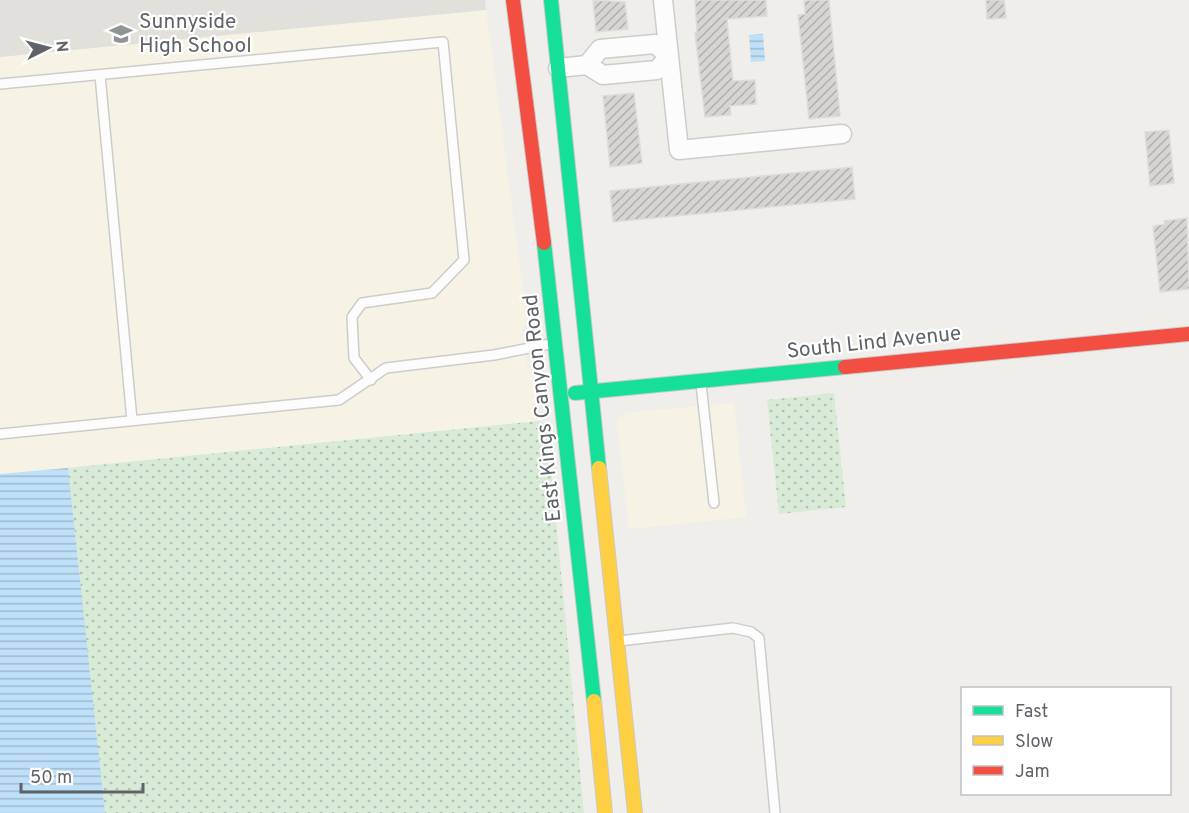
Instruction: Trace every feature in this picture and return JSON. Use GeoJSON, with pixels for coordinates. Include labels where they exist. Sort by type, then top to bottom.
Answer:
{"type":"FeatureCollection","features":[{"type":"Feature","properties":{"kind":"main road","name":"East Kings Canyon Road"},"geometry":{"type":"LineString","coordinates":[[513,0],[540,190],[605,813]]}},
{"type":"Feature","properties":{"kind":"main road"},"geometry":{"type":"LineString","coordinates":[[551,0],[635,813]]}},
{"type":"Feature","properties":{"kind":"main road","name":"South Lind Avenue"},"geometry":{"type":"LineString","coordinates":[[563,394],[1189,334]]}},
{"type":"Feature","properties":{"kind":"street"},"geometry":{"type":"LineString","coordinates":[[663,0],[679,150],[842,134]]}},
{"type":"Feature","properties":{"kind":"street"},"geometry":{"type":"LineString","coordinates":[[587,65],[600,49],[655,44],[669,56]]}},
{"type":"Feature","properties":{"kind":"street"},"geometry":{"type":"LineString","coordinates":[[558,68],[587,65],[603,75],[657,70],[669,56]]}},
{"type":"Feature","properties":{"kind":"lane"},"geometry":{"type":"LineString","coordinates":[[0,84],[443,42],[464,260],[432,293],[362,303],[352,317],[354,357],[370,380]]}},
{"type":"Feature","properties":{"kind":"lane"},"geometry":{"type":"LineString","coordinates":[[100,75],[132,420]]}},
{"type":"Feature","properties":{"kind":"lane"},"geometry":{"type":"LineString","coordinates":[[0,434],[339,400],[386,368],[494,355],[557,342]]}},
{"type":"Feature","properties":{"kind":"lane"},"geometry":{"type":"LineString","coordinates":[[700,381],[714,503]]}},
{"type":"Feature","properties":{"kind":"lane"},"geometry":{"type":"LineString","coordinates":[[618,642],[733,628],[751,632],[759,639],[775,813]]}},
{"type":"Feature","properties":{"kind":"shaded area","name":"Sunnyside High School"},"geometry":{"type":"Polygon","coordinates":[[[0,0],[485,0],[486,10],[0,57],[0,0]]]}},
{"type":"Feature","properties":{"kind":"shaded area"},"geometry":{"type":"Polygon","coordinates":[[[486,10],[527,321],[521,334],[527,364],[534,376],[539,421],[0,474],[0,57],[486,10]]]}},
{"type":"Feature","properties":{"kind":"shaded area"},"geometry":{"type":"Polygon","coordinates":[[[734,403],[746,517],[629,529],[617,421],[624,413],[734,403]]]}},
{"type":"Feature","properties":{"kind":"green space"},"geometry":{"type":"Polygon","coordinates":[[[834,393],[846,507],[779,514],[767,400],[834,393]]]}},
{"type":"Feature","properties":{"kind":"green space"},"geometry":{"type":"Polygon","coordinates":[[[539,421],[547,426],[584,813],[104,813],[68,468],[539,421]]]}},
{"type":"Feature","properties":{"kind":"water"},"geometry":{"type":"Polygon","coordinates":[[[763,34],[765,61],[751,62],[749,35],[763,34]]]}},
{"type":"Feature","properties":{"kind":"water"},"geometry":{"type":"Polygon","coordinates":[[[68,468],[105,813],[0,813],[0,474],[68,468]]]}},
{"type":"Feature","properties":{"kind":"building"},"geometry":{"type":"Polygon","coordinates":[[[593,0],[625,2],[628,29],[596,32],[593,0]]]}},
{"type":"Feature","properties":{"kind":"building"},"geometry":{"type":"Polygon","coordinates":[[[695,0],[766,0],[767,16],[727,19],[733,81],[755,80],[756,104],[730,106],[731,115],[705,117],[695,33],[697,32],[695,0]]]}},
{"type":"Feature","properties":{"kind":"building"},"geometry":{"type":"Polygon","coordinates":[[[804,0],[829,0],[840,116],[809,119],[798,15],[805,14],[804,0]]]}},
{"type":"Feature","properties":{"kind":"building"},"geometry":{"type":"Polygon","coordinates":[[[986,0],[1004,0],[1006,18],[987,19],[986,0]]]}},
{"type":"Feature","properties":{"kind":"building"},"geometry":{"type":"Polygon","coordinates":[[[634,93],[642,163],[610,167],[603,96],[634,93]]]}},
{"type":"Feature","properties":{"kind":"building"},"geometry":{"type":"Polygon","coordinates":[[[1169,130],[1174,183],[1150,186],[1145,132],[1169,130]]]}},
{"type":"Feature","properties":{"kind":"building"},"geometry":{"type":"Polygon","coordinates":[[[852,167],[855,199],[613,222],[610,191],[852,167]]]}},
{"type":"Feature","properties":{"kind":"building"},"geometry":{"type":"Polygon","coordinates":[[[1187,218],[1189,289],[1160,292],[1153,226],[1165,224],[1164,221],[1187,218]]]}},
{"type":"Feature","properties":{"kind":"traffic: fast"},"geometry":{"type":"LineString","coordinates":[[551,0],[599,468]]}},
{"type":"Feature","properties":{"kind":"traffic: fast"},"geometry":{"type":"LineString","coordinates":[[544,243],[594,701]]}},
{"type":"Feature","properties":{"kind":"traffic: fast"},"geometry":{"type":"LineString","coordinates":[[575,393],[845,367]]}},
{"type":"Feature","properties":{"kind":"traffic: slow"},"geometry":{"type":"LineString","coordinates":[[599,468],[635,813]]}},
{"type":"Feature","properties":{"kind":"traffic: slow"},"geometry":{"type":"LineString","coordinates":[[594,701],[605,813]]}},
{"type":"Feature","properties":{"kind":"traffic: jam"},"geometry":{"type":"LineString","coordinates":[[513,0],[544,243]]}},
{"type":"Feature","properties":{"kind":"traffic: jam"},"geometry":{"type":"LineString","coordinates":[[845,367],[1189,334]]}},
{"type":"Feature","properties":{"kind":"place","name":"Sunnyside High School"},"geometry":{"type":"Point","coordinates":[121,34]}}]}
